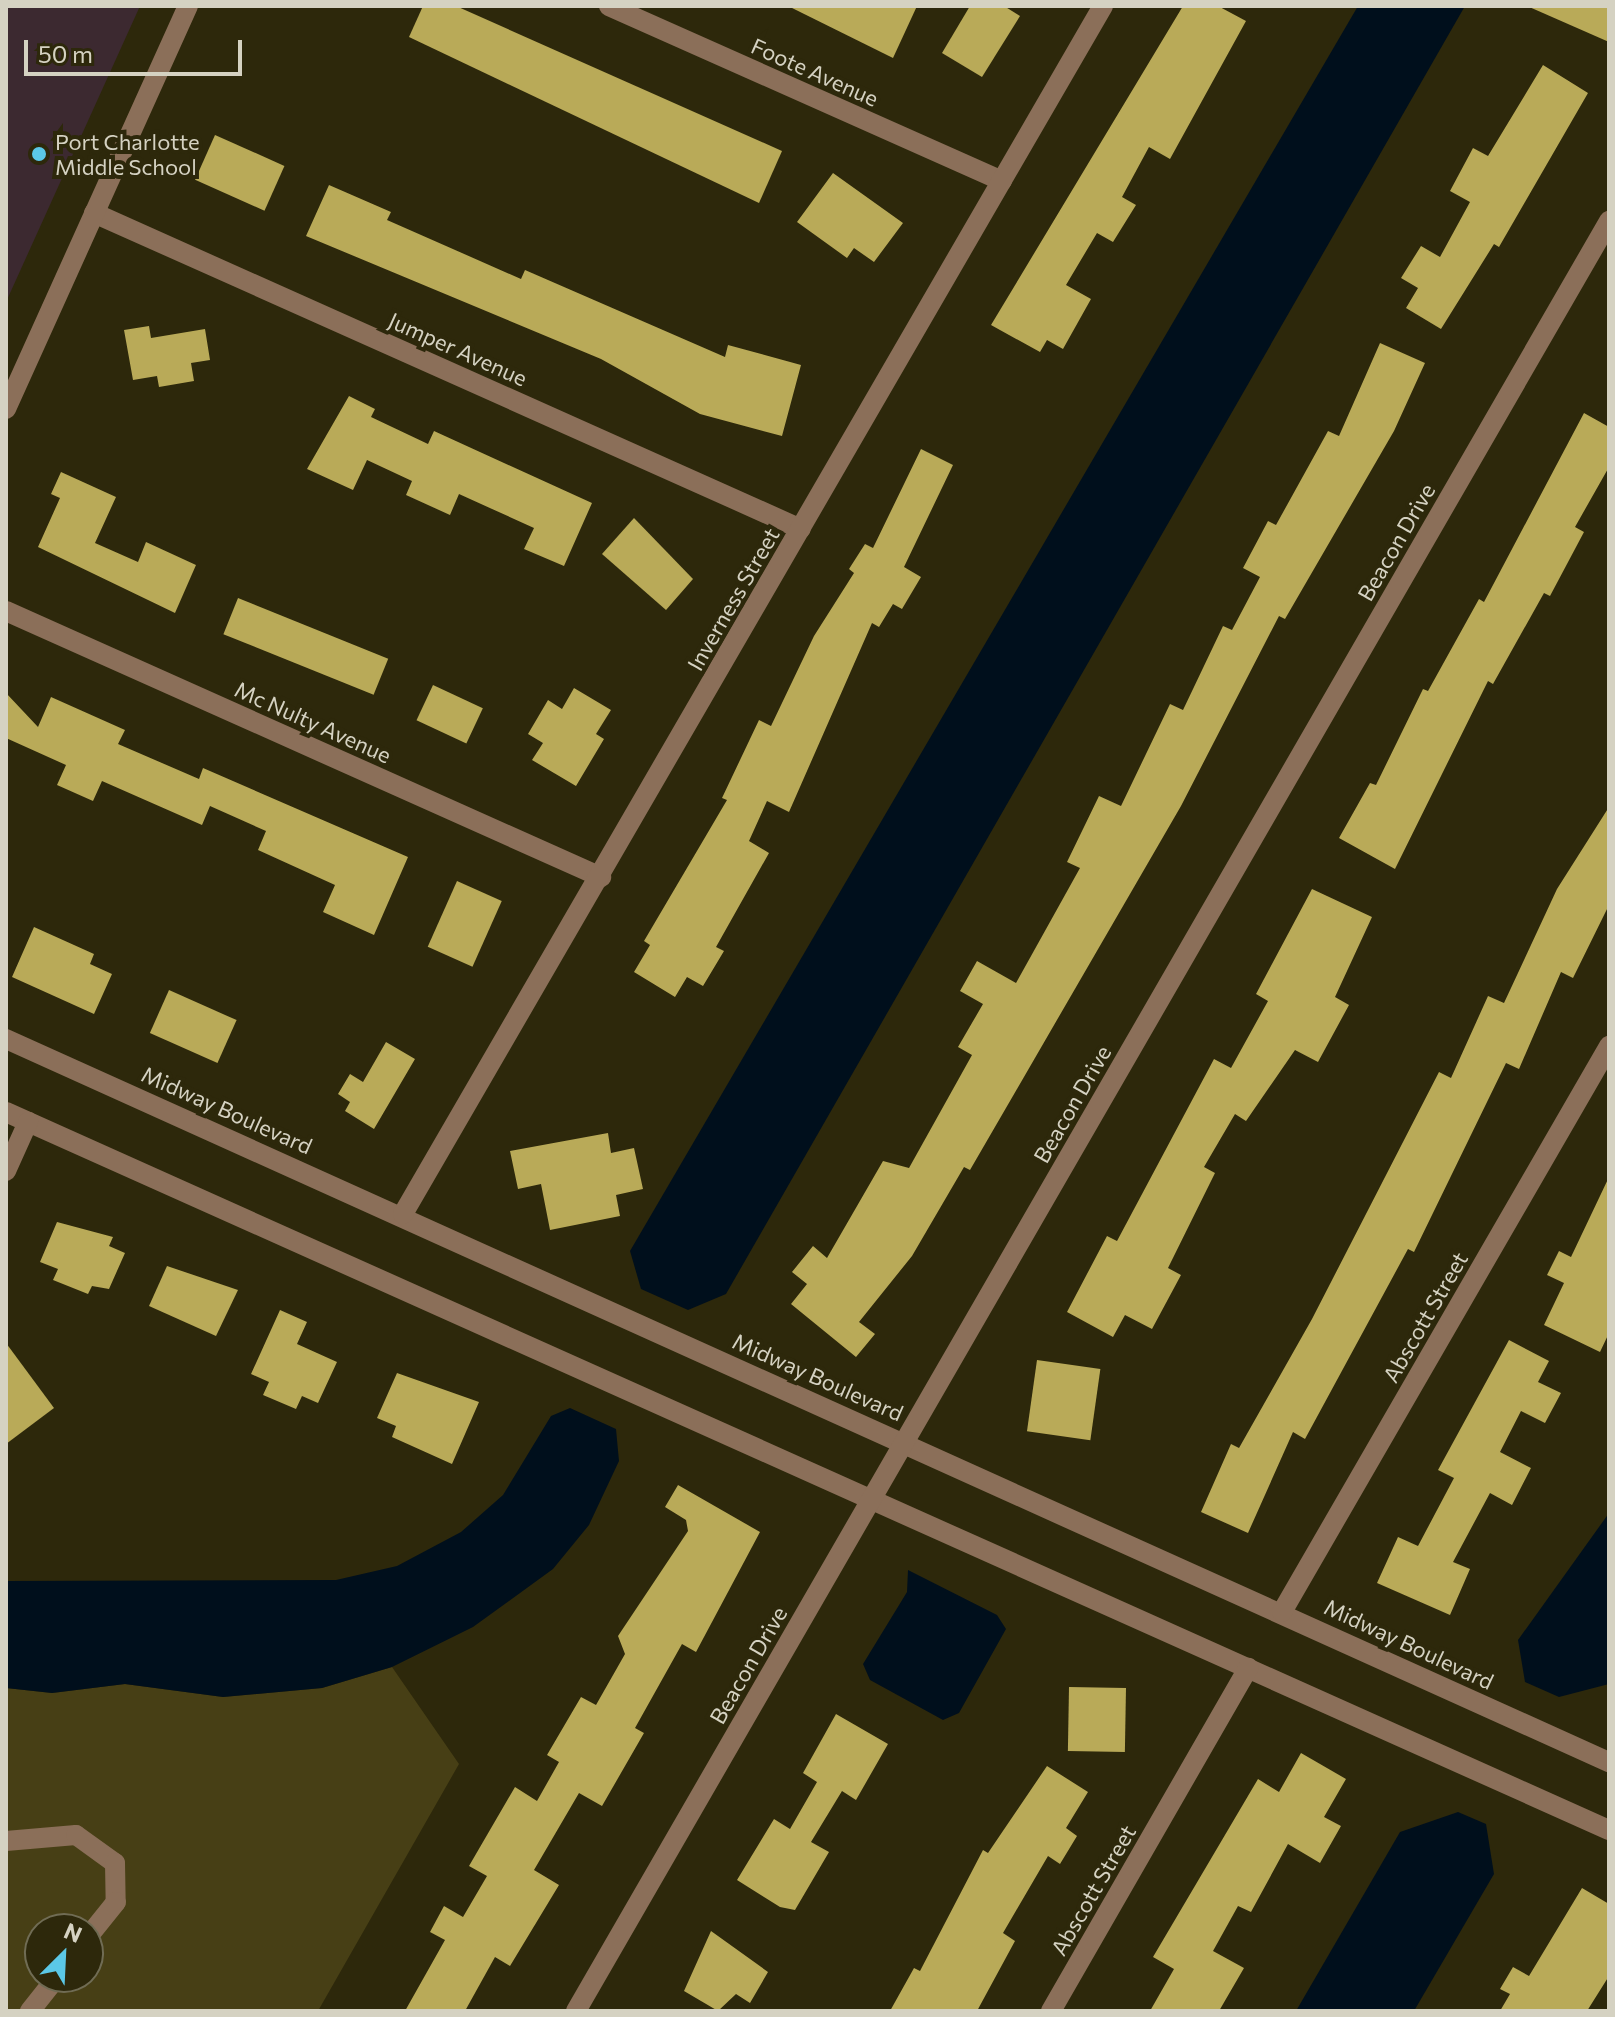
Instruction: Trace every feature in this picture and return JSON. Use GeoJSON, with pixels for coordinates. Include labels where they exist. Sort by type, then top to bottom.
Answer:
{"type":"FeatureCollection","features":[{"type":"Feature","properties":{"kind":"street"},"geometry":{"type":"LineString","coordinates":[[6,409],[188,6]]}},
{"type":"Feature","properties":{"kind":"street","name":"Foote Avenue"},"geometry":{"type":"LineString","coordinates":[[609,6],[1002,181]]}},
{"type":"Feature","properties":{"kind":"street","name":"Inverness Street"},"geometry":{"type":"LineString","coordinates":[[403,1214],[1103,6]]}},
{"type":"Feature","properties":{"kind":"street","name":"Jumper Avenue"},"geometry":{"type":"LineString","coordinates":[[94,213],[801,529]]}},
{"type":"Feature","properties":{"kind":"street","name":"Beacon Drive"},"geometry":{"type":"LineString","coordinates":[[576,2011],[1609,221]]}},
{"type":"Feature","properties":{"kind":"street","name":"Mc Nulty Avenue"},"geometry":{"type":"LineString","coordinates":[[6,611],[601,877]]}},
{"type":"Feature","properties":{"kind":"street","name":"Midway Boulevard"},"geometry":{"type":"LineString","coordinates":[[6,1039],[403,1214],[1609,1762]]}},
{"type":"Feature","properties":{"kind":"street","name":"Abscott Street"},"geometry":{"type":"LineString","coordinates":[[1282,1612],[1609,1046]]}},
{"type":"Feature","properties":{"kind":"street"},"geometry":{"type":"LineString","coordinates":[[6,1112],[1609,1830]]}},
{"type":"Feature","properties":{"kind":"street"},"geometry":{"type":"LineString","coordinates":[[6,1171],[28,1122]]}},
{"type":"Feature","properties":{"kind":"street","name":"Abscott Street"},"geometry":{"type":"LineString","coordinates":[[1051,2011],[1248,1668]]}},
{"type":"Feature","properties":{"kind":"street"},"geometry":{"type":"LineString","coordinates":[[6,1841],[76,1835],[115,1863],[116,1902],[104,1917]]}},
{"type":"Feature","properties":{"kind":"street"},"geometry":{"type":"LineString","coordinates":[[30,2011],[44,1993]]}},
{"type":"Feature","properties":{"kind":"shaded area","name":"Port Charlotte Middle School"},"geometry":{"type":"Polygon","coordinates":[[[6,6],[140,6],[6,302],[6,6]]]}},
{"type":"Feature","properties":{"kind":"shaded area"},"geometry":{"type":"Polygon","coordinates":[[[392,1667],[459,1764],[318,2011],[6,2011],[6,1688],[52,1693],[125,1684],[223,1697],[322,1688],[392,1667]]]}},
{"type":"Feature","properties":{"kind":"water"},"geometry":{"type":"Polygon","coordinates":[[[1358,6],[1465,6],[726,1294],[688,1310],[641,1289],[630,1251],[1358,6]]]}},
{"type":"Feature","properties":{"kind":"water"},"geometry":{"type":"Polygon","coordinates":[[[570,1408],[616,1429],[619,1461],[589,1525],[553,1569],[473,1627],[392,1667],[322,1688],[223,1697],[125,1684],[52,1693],[6,1688],[6,1581],[336,1580],[397,1566],[461,1532],[503,1495],[551,1416],[570,1408]]]}},
{"type":"Feature","properties":{"kind":"water"},"geometry":{"type":"Polygon","coordinates":[[[1609,1513],[1609,1684],[1559,1697],[1525,1682],[1518,1640],[1609,1513]]]}},
{"type":"Feature","properties":{"kind":"water"},"geometry":{"type":"Polygon","coordinates":[[[908,1570],[997,1615],[1006,1629],[959,1713],[943,1720],[870,1680],[863,1664],[907,1592],[908,1570]]]}},
{"type":"Feature","properties":{"kind":"water"},"geometry":{"type":"Polygon","coordinates":[[[1458,1812],[1486,1824],[1494,1874],[1414,2011],[1296,2011],[1400,1832],[1458,1812]]]}},
{"type":"Feature","properties":{"kind":"building"},"geometry":{"type":"Polygon","coordinates":[[[423,6],[456,6],[782,151],[759,203],[409,37],[423,6]]]}},
{"type":"Feature","properties":{"kind":"building"},"geometry":{"type":"Polygon","coordinates":[[[788,6],[917,6],[893,58],[788,6]]]}},
{"type":"Feature","properties":{"kind":"building"},"geometry":{"type":"Polygon","coordinates":[[[970,6],[1004,6],[1020,16],[982,77],[942,53],[970,6]]]}},
{"type":"Feature","properties":{"kind":"building"},"geometry":{"type":"Polygon","coordinates":[[[1183,6],[1218,6],[1246,21],[1170,159],[1149,147],[1122,197],[1136,205],[1113,242],[1097,233],[1066,285],[1091,299],[1063,349],[1047,340],[1040,352],[991,325],[1183,6]]]}},
{"type":"Feature","properties":{"kind":"building"},"geometry":{"type":"Polygon","coordinates":[[[1527,6],[1609,6],[1609,42],[1527,6]]]}},
{"type":"Feature","properties":{"kind":"building"},"geometry":{"type":"Polygon","coordinates":[[[1543,65],[1588,93],[1499,247],[1494,244],[1441,329],[1406,308],[1418,288],[1401,278],[1421,246],[1440,257],[1470,202],[1450,191],[1473,148],[1488,156],[1543,65]]]}},
{"type":"Feature","properties":{"kind":"building"},"geometry":{"type":"Polygon","coordinates":[[[215,135],[284,166],[264,211],[195,180],[215,135]]]}},
{"type":"Feature","properties":{"kind":"building"},"geometry":{"type":"Polygon","coordinates":[[[833,173],[903,223],[874,262],[854,248],[847,258],[797,222],[833,173]]]}},
{"type":"Feature","properties":{"kind":"building"},"geometry":{"type":"Polygon","coordinates":[[[329,185],[391,212],[387,220],[521,279],[525,270],[725,357],[728,345],[801,365],[782,436],[700,414],[601,359],[306,236],[329,185]]]}},
{"type":"Feature","properties":{"kind":"building"},"geometry":{"type":"Polygon","coordinates":[[[149,326],[151,338],[205,329],[210,360],[191,363],[194,381],[159,387],[157,376],[133,380],[124,330],[149,326]]]}},
{"type":"Feature","properties":{"kind":"building"},"geometry":{"type":"Polygon","coordinates":[[[1380,343],[1425,363],[1394,431],[1285,619],[1279,616],[1181,806],[970,1170],[964,1167],[912,1256],[859,1322],[875,1334],[856,1357],[791,1304],[807,1284],[792,1272],[813,1246],[827,1258],[883,1161],[909,1168],[972,1055],[958,1047],[983,1004],[960,991],[977,961],[1016,983],[1080,868],[1067,862],[1099,796],[1121,806],[1170,704],[1183,710],[1223,626],[1232,630],[1260,577],[1243,568],[1268,521],[1276,525],[1328,431],[1339,436],[1380,343]]]}},
{"type":"Feature","properties":{"kind":"building"},"geometry":{"type":"Polygon","coordinates":[[[349,396],[375,409],[371,417],[428,444],[434,431],[592,503],[564,566],[524,549],[534,528],[459,494],[450,515],[406,495],[412,481],[367,460],[353,490],[307,469],[349,396]]]}},
{"type":"Feature","properties":{"kind":"building"},"geometry":{"type":"Polygon","coordinates":[[[1584,413],[1609,427],[1609,467],[1575,527],[1584,532],[1550,596],[1544,593],[1493,684],[1488,681],[1395,869],[1339,838],[1370,783],[1376,785],[1423,689],[1428,691],[1479,599],[1484,602],[1584,413]]]}},
{"type":"Feature","properties":{"kind":"building"},"geometry":{"type":"Polygon","coordinates":[[[921,449],[953,465],[904,567],[921,577],[902,609],[893,604],[879,627],[872,623],[789,812],[767,801],[749,841],[769,853],[716,947],[724,951],[703,986],[687,977],[675,997],[634,972],[650,945],[644,941],[727,800],[722,798],[759,720],[771,726],[814,636],[854,573],[849,569],[865,544],[873,548],[921,449]]]}},
{"type":"Feature","properties":{"kind":"building"},"geometry":{"type":"Polygon","coordinates":[[[61,472],[116,497],[95,543],[138,562],[146,542],[196,565],[175,613],[38,547],[60,498],[51,494],[61,472]]]}},
{"type":"Feature","properties":{"kind":"building"},"geometry":{"type":"Polygon","coordinates":[[[634,518],[693,579],[666,610],[602,554],[634,518]]]}},
{"type":"Feature","properties":{"kind":"building"},"geometry":{"type":"Polygon","coordinates":[[[238,598],[388,659],[374,695],[223,634],[238,598]]]}},
{"type":"Feature","properties":{"kind":"building"},"geometry":{"type":"Polygon","coordinates":[[[433,685],[483,708],[466,744],[417,720],[433,685]]]}},
{"type":"Feature","properties":{"kind":"building"},"geometry":{"type":"Polygon","coordinates":[[[574,688],[611,710],[596,734],[604,739],[576,786],[532,760],[543,743],[528,734],[548,700],[562,709],[574,688]]]}},
{"type":"Feature","properties":{"kind":"building"},"geometry":{"type":"Polygon","coordinates":[[[6,693],[38,727],[51,697],[125,730],[118,744],[199,779],[203,768],[408,857],[374,935],[323,912],[335,885],[258,850],[266,831],[210,806],[202,825],[102,781],[93,801],[57,785],[66,765],[6,738],[6,693]]]}},
{"type":"Feature","properties":{"kind":"building"},"geometry":{"type":"Polygon","coordinates":[[[1609,807],[1609,905],[1573,978],[1561,972],[1519,1069],[1506,1063],[1414,1252],[1408,1249],[1305,1439],[1293,1432],[1248,1533],[1201,1512],[1231,1444],[1239,1448],[1312,1319],[1439,1072],[1451,1078],[1488,996],[1504,1003],[1557,889],[1609,807]]]}},
{"type":"Feature","properties":{"kind":"building"},"geometry":{"type":"Polygon","coordinates":[[[457,881],[502,901],[472,967],[428,947],[457,881]]]}},
{"type":"Feature","properties":{"kind":"building"},"geometry":{"type":"Polygon","coordinates":[[[1312,889],[1372,917],[1335,997],[1349,1005],[1318,1062],[1295,1050],[1246,1121],[1235,1114],[1204,1167],[1215,1173],[1168,1268],[1181,1275],[1152,1329],[1125,1315],[1113,1337],[1067,1312],[1107,1236],[1117,1241],[1214,1059],[1231,1068],[1268,1001],[1256,994],[1312,889]]]}},
{"type":"Feature","properties":{"kind":"building"},"geometry":{"type":"Polygon","coordinates":[[[34,927],[94,954],[90,964],[112,974],[94,1014],[12,977],[34,927]]]}},
{"type":"Feature","properties":{"kind":"building"},"geometry":{"type":"Polygon","coordinates":[[[169,990],[237,1020],[217,1063],[150,1033],[169,990]]]}},
{"type":"Feature","properties":{"kind":"building"},"geometry":{"type":"Polygon","coordinates":[[[386,1042],[415,1059],[374,1129],[345,1111],[350,1102],[338,1094],[350,1074],[363,1082],[386,1042]]]}},
{"type":"Feature","properties":{"kind":"building"},"geometry":{"type":"Polygon","coordinates":[[[608,1133],[611,1153],[634,1148],[643,1189],[616,1195],[620,1216],[550,1230],[541,1184],[518,1189],[510,1151],[608,1133]]]}},
{"type":"Feature","properties":{"kind":"building"},"geometry":{"type":"Polygon","coordinates":[[[1609,1177],[1609,1333],[1600,1352],[1544,1325],[1564,1283],[1547,1275],[1559,1251],[1571,1257],[1609,1177]]]}},
{"type":"Feature","properties":{"kind":"building"},"geometry":{"type":"Polygon","coordinates":[[[57,1222],[113,1237],[109,1246],[125,1253],[109,1289],[92,1286],[88,1294],[53,1280],[58,1269],[40,1262],[57,1222]]]}},
{"type":"Feature","properties":{"kind":"building"},"geometry":{"type":"Polygon","coordinates":[[[167,1266],[238,1290],[216,1336],[149,1306],[167,1266]]]}},
{"type":"Feature","properties":{"kind":"building"},"geometry":{"type":"Polygon","coordinates":[[[280,1310],[307,1322],[297,1344],[337,1362],[318,1403],[302,1396],[296,1409],[263,1395],[269,1382],[251,1374],[280,1310]]]}},
{"type":"Feature","properties":{"kind":"building"},"geometry":{"type":"Polygon","coordinates":[[[1509,1340],[1549,1361],[1538,1382],[1561,1393],[1545,1423],[1521,1411],[1500,1452],[1531,1468],[1512,1505],[1490,1493],[1453,1562],[1470,1569],[1450,1615],[1377,1583],[1398,1537],[1418,1546],[1454,1478],[1438,1470],[1509,1340]]]}},
{"type":"Feature","properties":{"kind":"building"},"geometry":{"type":"Polygon","coordinates":[[[6,1343],[54,1408],[6,1444],[6,1343]]]}},
{"type":"Feature","properties":{"kind":"building"},"geometry":{"type":"Polygon","coordinates":[[[1037,1360],[1100,1369],[1090,1440],[1027,1431],[1037,1360]]]}},
{"type":"Feature","properties":{"kind":"building"},"geometry":{"type":"Polygon","coordinates":[[[397,1373],[479,1402],[452,1464],[392,1437],[396,1426],[377,1418],[397,1373]]]}},
{"type":"Feature","properties":{"kind":"building"},"geometry":{"type":"Polygon","coordinates":[[[678,1485],[760,1532],[696,1652],[682,1644],[635,1728],[644,1733],[602,1806],[579,1793],[534,1870],[559,1885],[510,1966],[495,1957],[465,2011],[405,2011],[445,1940],[430,1932],[444,1906],[463,1917],[487,1876],[469,1866],[515,1787],[537,1801],[559,1762],[547,1755],[581,1697],[596,1705],[625,1654],[618,1636],[688,1531],[686,1520],[665,1507],[678,1485]]]}},
{"type":"Feature","properties":{"kind":"building"},"geometry":{"type":"Polygon","coordinates":[[[1069,1687],[1126,1688],[1125,1752],[1068,1751],[1069,1687]]]}},
{"type":"Feature","properties":{"kind":"building"},"geometry":{"type":"Polygon","coordinates":[[[836,1714],[888,1744],[856,1800],[842,1791],[811,1842],[829,1852],[795,1910],[780,1907],[737,1880],[774,1819],[790,1829],[817,1782],[803,1773],[836,1714]]]}},
{"type":"Feature","properties":{"kind":"building"},"geometry":{"type":"Polygon","coordinates":[[[1301,1753],[1346,1779],[1324,1817],[1341,1826],[1320,1863],[1288,1844],[1251,1912],[1238,1906],[1213,1951],[1244,1968],[1219,2011],[1150,2011],[1174,1969],[1153,1957],[1258,1779],[1279,1792],[1301,1753]]]}},
{"type":"Feature","properties":{"kind":"building"},"geometry":{"type":"Polygon","coordinates":[[[1047,1766],[1088,1792],[1066,1828],[1077,1836],[1060,1864],[1048,1856],[1003,1933],[1015,1941],[977,2011],[890,2011],[914,1968],[920,1971],[983,1850],[988,1853],[1047,1766]]]}},
{"type":"Feature","properties":{"kind":"building"},"geometry":{"type":"Polygon","coordinates":[[[1582,1888],[1609,1904],[1609,1976],[1587,2011],[1500,2011],[1510,1994],[1500,1989],[1513,1967],[1529,1976],[1582,1888]]]}},
{"type":"Feature","properties":{"kind":"building"},"geometry":{"type":"Polygon","coordinates":[[[711,1931],[768,1972],[750,2003],[736,1994],[718,2011],[684,1991],[711,1931]]]}},
{"type":"Feature","properties":{"kind":"place","name":"Port Charlotte Middle School"},"geometry":{"type":"Point","coordinates":[39,154]}}]}
